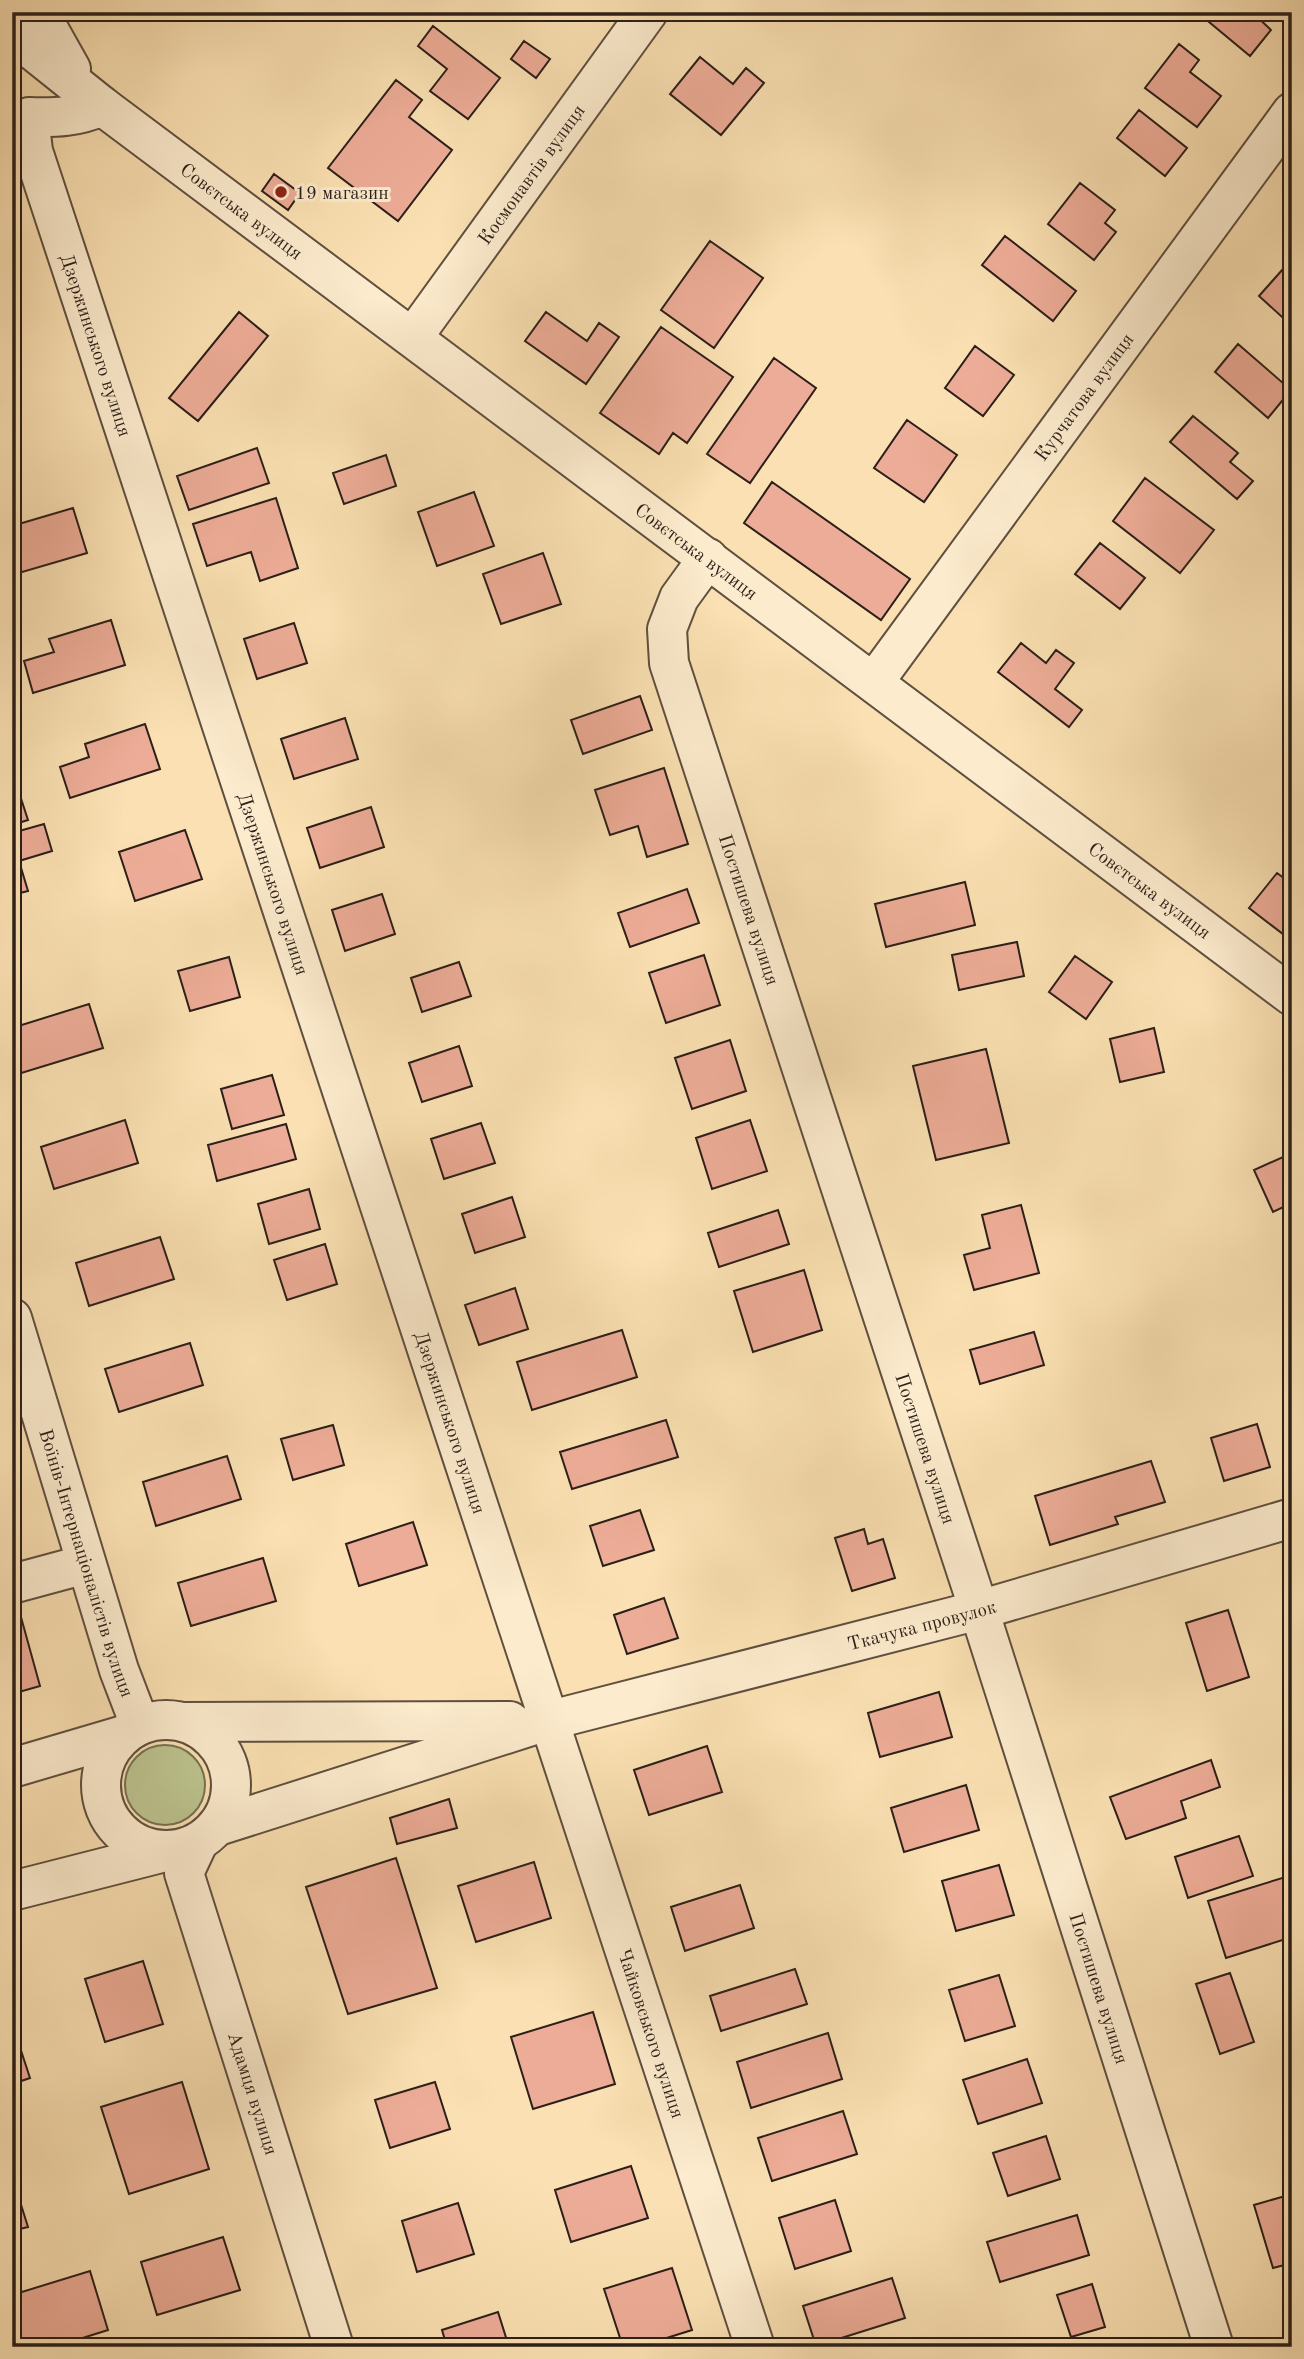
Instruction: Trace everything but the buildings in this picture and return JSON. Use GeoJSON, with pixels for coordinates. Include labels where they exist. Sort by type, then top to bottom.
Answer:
{"type":"FeatureCollection","features":[{"type":"Feature","properties":{"kind":"street"},"geometry":{"type":"LineString","coordinates":[[39,12],[71,70],[102,106]]}},
{"type":"Feature","properties":{"kind":"street","name":"Космонавтів вулиця"},"geometry":{"type":"LineString","coordinates":[[414,337],[648,12]]}},
{"type":"Feature","properties":{"kind":"street"},"geometry":{"type":"LineString","coordinates":[[12,34],[102,106]]}},
{"type":"Feature","properties":{"kind":"street","name":"Дзержинського вулиця"},"geometry":{"type":"LineString","coordinates":[[102,106],[82,115],[62,118],[21,115],[547,1721]]}},
{"type":"Feature","properties":{"kind":"street","name":"Совєтська вулиця"},"geometry":{"type":"LineString","coordinates":[[102,106],[1292,996]]}},
{"type":"Feature","properties":{"kind":"street","name":"Курчатова вулиця"},"geometry":{"type":"LineString","coordinates":[[874,682],[1292,112]]}},
{"type":"Feature","properties":{"kind":"street","name":"Постишева вулиця"},"geometry":{"type":"LineString","coordinates":[[708,558],[679,598],[667,629],[669,663],[979,1610],[1214,2347]]}},
{"type":"Feature","properties":{"kind":"street","name":"Воїнів-Інтернаціоналістів вулиця"},"geometry":{"type":"LineString","coordinates":[[12,1318],[119,1670],[132,1730]]}},
{"type":"Feature","properties":{"kind":"street","name":"Ткачука провулок"},"geometry":{"type":"LineString","coordinates":[[547,1721],[979,1610],[1292,1518]]}},
{"type":"Feature","properties":{"kind":"street"},"geometry":{"type":"LineString","coordinates":[[12,1584],[86,1564]]}},
{"type":"Feature","properties":{"kind":"street"},"geometry":{"type":"LineString","coordinates":[[12,1768],[162,1720],[547,1721]]}},
{"type":"Feature","properties":{"kind":"street"},"geometry":{"type":"LineString","coordinates":[[12,1891],[195,1840],[547,1721]]}},
{"type":"Feature","properties":{"kind":"street","name":"Чайковського вулиця"},"geometry":{"type":"LineString","coordinates":[[547,1721],[755,2347]]}},
{"type":"Feature","properties":{"kind":"street"},"geometry":{"type":"LineString","coordinates":[[132,1730],[111,1750],[102,1769],[100,1789],[105,1809],[115,1826],[130,1840],[149,1848],[195,1840],[228,1807],[232,1786],[229,1765],[219,1746],[204,1731],[184,1722]]}},
{"type":"Feature","properties":{"kind":"street","name":"Адамця вулиця"},"geometry":{"type":"LineString","coordinates":[[195,1840],[184,1873],[334,2347]]}},
{"type":"Feature","properties":{"kind":"green space"},"geometry":{"type":"Polygon","coordinates":[[[165,1745],[180,1748],[193,1757],[202,1770],[205,1785],[202,1800],[193,1813],[180,1822],[165,1825],[150,1822],[137,1813],[128,1800],[125,1785],[128,1770],[137,1757],[150,1748],[165,1745]]]}},
{"type":"Feature","properties":{"kind":"place","name":"19 магазин"},"geometry":{"type":"Point","coordinates":[281,192]}}]}
